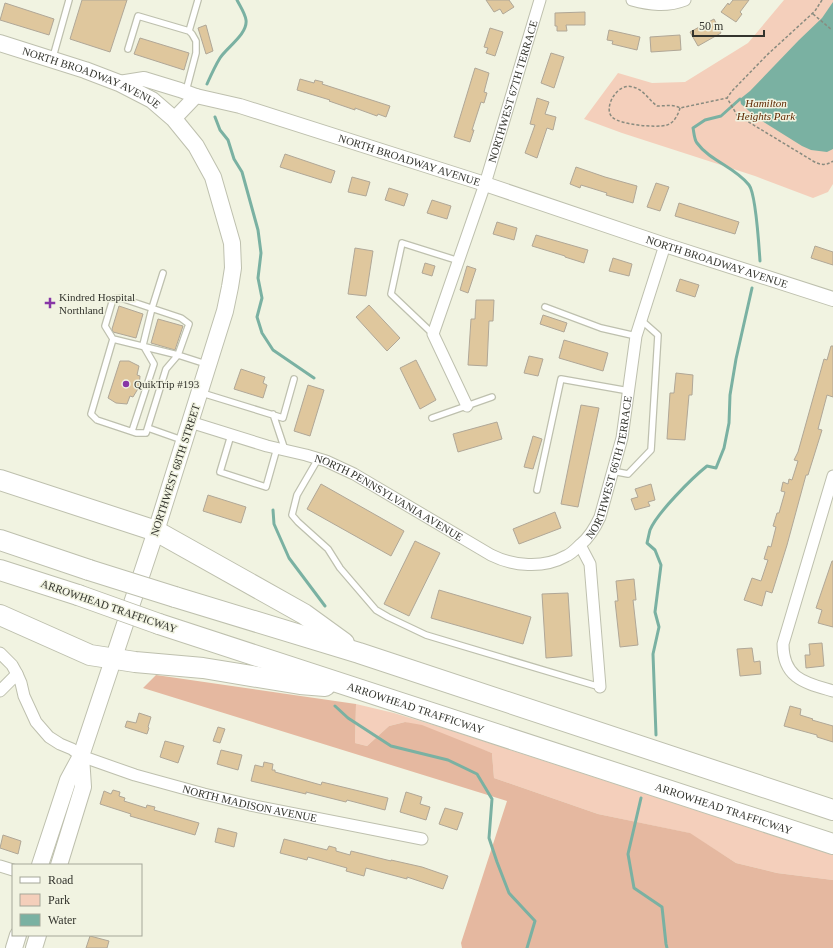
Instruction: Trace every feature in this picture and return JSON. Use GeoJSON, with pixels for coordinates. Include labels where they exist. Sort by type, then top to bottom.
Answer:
{"type":"FeatureCollection","features":[{"type":"Feature","properties":{"kind":"highway"},"geometry":{"type":"LineString","coordinates":[[0,480],[156,531],[304,614],[359,653]]}},
{"type":"Feature","properties":{"kind":"highway"},"geometry":{"type":"LineString","coordinates":[[0,540],[89,570],[359,653],[833,810]]}},
{"type":"Feature","properties":{"kind":"highway","name":"ARROWHEAD TRAFFICWAY"},"geometry":{"type":"LineString","coordinates":[[0,570],[78,595],[159,624],[833,844]]}},
{"type":"Feature","properties":{"kind":"highway"},"geometry":{"type":"LineString","coordinates":[[0,615],[90,656],[203,668],[300,684],[368,691]]}},
{"type":"Feature","properties":{"kind":"main road","name":"NORTH BROADWAY AVENUE"},"geometry":{"type":"LineString","coordinates":[[0,43],[119,83],[152,100],[174,119]]}},
{"type":"Feature","properties":{"kind":"main road","name":"NORTHWEST 68TH STREET"},"geometry":{"type":"LineString","coordinates":[[40,864],[68,780],[81,756],[112,659],[156,531],[225,311],[230,287],[232,243],[213,177],[196,146],[174,119]]}},
{"type":"Feature","properties":{"kind":"main road","name":"NORTHWEST 68TH STREET"},"geometry":{"type":"LineString","coordinates":[[59,864],[83,787],[81,756]]}},
{"type":"Feature","properties":{"kind":"main road"},"geometry":{"type":"LineString","coordinates":[[14,948],[18,936]]}},
{"type":"Feature","properties":{"kind":"main road"},"geometry":{"type":"LineString","coordinates":[[34,948],[38,936]]}},
{"type":"Feature","properties":{"kind":"street","name":"NORTHWEST 67TH TERRACE"},"geometry":{"type":"LineString","coordinates":[[433,334],[485,184],[540,0]]}},
{"type":"Feature","properties":{"kind":"street"},"geometry":{"type":"LineString","coordinates":[[632,0],[648,5],[655,5],[669,4],[685,0]]}},
{"type":"Feature","properties":{"kind":"street","name":"NORTH BROADWAY AVENUE"},"geometry":{"type":"LineString","coordinates":[[119,83],[144,79],[191,94],[246,108],[485,184],[665,245],[833,299]]}},
{"type":"Feature","properties":{"kind":"street"},"geometry":{"type":"LineString","coordinates":[[174,119],[191,94]]}},
{"type":"Feature","properties":{"kind":"street","name":"NORTHWEST 66TH TERRACE"},"geometry":{"type":"LineString","coordinates":[[600,687],[590,564],[580,545],[587,539],[594,529],[600,516],[622,438],[636,336],[665,245]]}},
{"type":"Feature","properties":{"kind":"street"},"geometry":{"type":"LineString","coordinates":[[433,334],[467,406]]}},
{"type":"Feature","properties":{"kind":"street","name":"NORTH PENNSYLVANIA AVENUE"},"geometry":{"type":"LineString","coordinates":[[190,422],[318,459],[354,474],[491,555],[511,563],[532,565],[546,563],[566,556],[580,545]]}},
{"type":"Feature","properties":{"kind":"street"},"geometry":{"type":"LineString","coordinates":[[833,476],[784,638],[783,650],[793,674],[803,682],[833,691]]}},
{"type":"Feature","properties":{"kind":"street","name":"NORTH MADISON AVENUE"},"geometry":{"type":"LineString","coordinates":[[0,653],[12,665],[17,674],[24,696],[36,722],[49,736],[81,756],[135,775],[211,796],[258,807],[422,839]]}},
{"type":"Feature","properties":{"kind":"street"},"geometry":{"type":"LineString","coordinates":[[0,691],[17,674]]}},
{"type":"Feature","properties":{"kind":"street"},"geometry":{"type":"LineString","coordinates":[[0,866],[12,870]]}},
{"type":"Feature","properties":{"kind":"lane"},"geometry":{"type":"LineString","coordinates":[[52,60],[69,0]]}},
{"type":"Feature","properties":{"kind":"lane"},"geometry":{"type":"LineString","coordinates":[[189,31],[198,0]]}},
{"type":"Feature","properties":{"kind":"lane"},"geometry":{"type":"LineString","coordinates":[[128,49],[138,16],[189,31],[196,40],[191,94]]}},
{"type":"Feature","properties":{"kind":"lane"},"geometry":{"type":"LineString","coordinates":[[433,334],[391,294],[402,243],[459,261]]}},
{"type":"Feature","properties":{"kind":"lane"},"geometry":{"type":"LineString","coordinates":[[132,431],[154,364],[143,345],[152,308],[163,273]]}},
{"type":"Feature","properties":{"kind":"lane"},"geometry":{"type":"LineString","coordinates":[[113,339],[91,414],[97,420],[141,434],[146,433],[166,369],[178,355],[189,324],[181,318],[122,298],[113,299],[105,326],[113,339],[143,345],[178,355],[208,365]]}},
{"type":"Feature","properties":{"kind":"lane"},"geometry":{"type":"LineString","coordinates":[[545,307],[601,328],[636,336]]}},
{"type":"Feature","properties":{"kind":"lane"},"geometry":{"type":"LineString","coordinates":[[612,471],[628,474],[651,450],[658,335],[641,320]]}},
{"type":"Feature","properties":{"kind":"lane"},"geometry":{"type":"LineString","coordinates":[[200,392],[283,418],[294,379]]}},
{"type":"Feature","properties":{"kind":"lane"},"geometry":{"type":"LineString","coordinates":[[537,490],[561,379],[629,391]]}},
{"type":"Feature","properties":{"kind":"lane"},"geometry":{"type":"LineString","coordinates":[[432,418],[492,397]]}},
{"type":"Feature","properties":{"kind":"lane"},"geometry":{"type":"LineString","coordinates":[[231,435],[220,472],[266,487],[281,449],[273,414]]}},
{"type":"Feature","properties":{"kind":"lane"},"geometry":{"type":"LineString","coordinates":[[148,428],[184,441]]}},
{"type":"Feature","properties":{"kind":"lane"},"geometry":{"type":"LineString","coordinates":[[318,459],[297,495],[292,515],[328,549],[340,568],[376,610],[426,636],[600,687]]}},
{"type":"Feature","properties":{"kind":"path"},"geometry":{"type":"LineString","coordinates":[[680,108],[675,119],[667,125],[641,126],[625,123],[612,117],[610,112],[610,107],[616,94],[620,88],[626,86],[633,86],[639,89],[657,106],[676,106],[680,108],[728,98],[732,91],[767,56],[812,14],[822,0]]}},
{"type":"Feature","properties":{"kind":"path"},"geometry":{"type":"LineString","coordinates":[[812,14],[832,30]]}},
{"type":"Feature","properties":{"kind":"path"},"geometry":{"type":"LineString","coordinates":[[728,98],[737,115],[813,161],[820,165],[829,164],[833,161]]}},
{"type":"Feature","properties":{"kind":"green space","name":"Hamilton Heights Park"},"geometry":{"type":"Polygon","coordinates":[[[784,0],[833,0],[833,184],[828,192],[813,198],[755,176],[622,133],[584,119],[618,73],[652,83],[685,82],[748,43],[784,0]]]}},
{"type":"Feature","properties":{"kind":"green space"},"geometry":{"type":"Polygon","coordinates":[[[356,704],[394,713],[440,727],[833,855],[833,880],[777,873],[736,863],[689,833],[598,814],[494,778],[492,753],[405,722],[389,726],[367,746],[355,743],[356,704]]]}},
{"type":"Feature","properties":{"kind":"shaded area"},"geometry":{"type":"Polygon","coordinates":[[[156,675],[356,704],[355,743],[367,746],[389,726],[405,722],[422,725],[492,753],[494,778],[598,814],[690,833],[736,863],[777,873],[833,880],[833,948],[462,948],[461,943],[507,801],[143,688],[156,675]]]}},
{"type":"Feature","properties":{"kind":"water"},"geometry":{"type":"Polygon","coordinates":[[[833,2],[833,149],[827,152],[811,150],[802,146],[757,118],[741,104],[740,99],[750,91],[822,18],[833,2]]]}},
{"type":"Feature","properties":{"kind":"building"},"geometry":{"type":"Polygon","coordinates":[[[82,0],[127,0],[110,52],[70,39],[82,0]]]}},
{"type":"Feature","properties":{"kind":"building"},"geometry":{"type":"Polygon","coordinates":[[[486,0],[509,0],[514,7],[503,14],[500,9],[494,12],[486,0]]]}},
{"type":"Feature","properties":{"kind":"building"},"geometry":{"type":"Polygon","coordinates":[[[733,0],[749,0],[740,12],[742,14],[736,22],[721,12],[728,3],[729,5],[733,0]]]}},
{"type":"Feature","properties":{"kind":"building"},"geometry":{"type":"Polygon","coordinates":[[[5,3],[54,19],[49,35],[0,20],[5,3]]]}},
{"type":"Feature","properties":{"kind":"building"},"geometry":{"type":"Polygon","coordinates":[[[585,12],[585,25],[566,25],[567,31],[557,31],[557,26],[555,26],[555,13],[585,12]]]}},
{"type":"Feature","properties":{"kind":"building"},"geometry":{"type":"Polygon","coordinates":[[[714,19],[721,33],[698,46],[690,32],[714,19]]]}},
{"type":"Feature","properties":{"kind":"building"},"geometry":{"type":"Polygon","coordinates":[[[206,25],[213,51],[206,54],[198,28],[206,25]]]}},
{"type":"Feature","properties":{"kind":"building"},"geometry":{"type":"Polygon","coordinates":[[[490,28],[503,32],[495,56],[486,53],[488,48],[484,47],[490,28]]]}},
{"type":"Feature","properties":{"kind":"building"},"geometry":{"type":"Polygon","coordinates":[[[609,30],[640,37],[637,50],[612,44],[613,41],[607,40],[609,30]]]}},
{"type":"Feature","properties":{"kind":"building"},"geometry":{"type":"Polygon","coordinates":[[[680,35],[681,50],[651,52],[650,37],[680,35]]]}},
{"type":"Feature","properties":{"kind":"building"},"geometry":{"type":"Polygon","coordinates":[[[140,38],[189,53],[184,70],[134,54],[140,38]]]}},
{"type":"Feature","properties":{"kind":"building"},"geometry":{"type":"Polygon","coordinates":[[[551,53],[564,57],[554,88],[541,83],[551,53]]]}},
{"type":"Feature","properties":{"kind":"building"},"geometry":{"type":"Polygon","coordinates":[[[475,68],[489,73],[484,92],[487,93],[484,103],[481,102],[472,130],[474,130],[470,142],[454,137],[475,68]]]}},
{"type":"Feature","properties":{"kind":"building"},"geometry":{"type":"Polygon","coordinates":[[[300,79],[314,83],[315,80],[323,82],[322,84],[390,106],[386,117],[378,114],[377,116],[355,108],[355,110],[329,101],[330,100],[297,90],[300,79]]]}},
{"type":"Feature","properties":{"kind":"building"},"geometry":{"type":"Polygon","coordinates":[[[537,98],[549,102],[545,114],[556,117],[553,130],[547,128],[537,158],[525,153],[535,125],[530,124],[537,98]]]}},
{"type":"Feature","properties":{"kind":"building"},"geometry":{"type":"Polygon","coordinates":[[[285,154],[335,171],[331,183],[280,167],[285,154]]]}},
{"type":"Feature","properties":{"kind":"building"},"geometry":{"type":"Polygon","coordinates":[[[576,167],[637,186],[633,203],[606,195],[607,193],[581,185],[580,188],[570,184],[576,167]]]}},
{"type":"Feature","properties":{"kind":"building"},"geometry":{"type":"Polygon","coordinates":[[[352,177],[370,182],[366,196],[348,192],[352,177]]]}},
{"type":"Feature","properties":{"kind":"building"},"geometry":{"type":"Polygon","coordinates":[[[656,183],[669,187],[660,211],[647,207],[656,183]]]}},
{"type":"Feature","properties":{"kind":"building"},"geometry":{"type":"Polygon","coordinates":[[[389,188],[408,194],[404,206],[385,200],[389,188]]]}},
{"type":"Feature","properties":{"kind":"building"},"geometry":{"type":"Polygon","coordinates":[[[432,200],[451,206],[447,219],[427,213],[432,200]]]}},
{"type":"Feature","properties":{"kind":"building"},"geometry":{"type":"Polygon","coordinates":[[[679,203],[739,222],[735,234],[675,216],[679,203]]]}},
{"type":"Feature","properties":{"kind":"building"},"geometry":{"type":"Polygon","coordinates":[[[497,222],[517,228],[514,240],[493,234],[497,222]]]}},
{"type":"Feature","properties":{"kind":"building"},"geometry":{"type":"Polygon","coordinates":[[[536,235],[588,250],[584,263],[532,246],[536,235]]]}},
{"type":"Feature","properties":{"kind":"building"},"geometry":{"type":"Polygon","coordinates":[[[815,246],[833,252],[833,265],[811,258],[815,246]]]}},
{"type":"Feature","properties":{"kind":"building"},"geometry":{"type":"Polygon","coordinates":[[[355,248],[373,251],[366,296],[348,294],[355,248]]]}},
{"type":"Feature","properties":{"kind":"building"},"geometry":{"type":"Polygon","coordinates":[[[613,258],[632,264],[629,276],[609,271],[613,258]]]}},
{"type":"Feature","properties":{"kind":"building"},"geometry":{"type":"Polygon","coordinates":[[[425,263],[435,266],[432,276],[422,273],[425,263]]]}},
{"type":"Feature","properties":{"kind":"building"},"geometry":{"type":"Polygon","coordinates":[[[467,266],[476,269],[468,293],[460,290],[467,266]]]}},
{"type":"Feature","properties":{"kind":"building"},"geometry":{"type":"Polygon","coordinates":[[[680,279],[699,285],[695,297],[676,291],[680,279]]]}},
{"type":"Feature","properties":{"kind":"building"},"geometry":{"type":"Polygon","coordinates":[[[476,300],[494,300],[493,321],[489,321],[487,366],[468,365],[471,319],[475,319],[476,300]]]}},
{"type":"Feature","properties":{"kind":"building"},"geometry":{"type":"Polygon","coordinates":[[[369,305],[400,338],[387,351],[356,317],[369,305]]]}},
{"type":"Feature","properties":{"kind":"building"},"geometry":{"type":"Polygon","coordinates":[[[119,306],[143,314],[136,338],[113,332],[112,329],[119,306]]]}},
{"type":"Feature","properties":{"kind":"building"},"geometry":{"type":"Polygon","coordinates":[[[543,315],[567,323],[564,332],[540,324],[543,315]]]}},
{"type":"Feature","properties":{"kind":"building"},"geometry":{"type":"Polygon","coordinates":[[[158,319],[183,326],[175,350],[151,343],[158,319]]]}},
{"type":"Feature","properties":{"kind":"building"},"geometry":{"type":"Polygon","coordinates":[[[564,340],[608,353],[603,371],[559,358],[564,340]]]}},
{"type":"Feature","properties":{"kind":"building"},"geometry":{"type":"Polygon","coordinates":[[[831,346],[833,346],[833,397],[827,395],[818,429],[822,430],[808,475],[806,475],[787,545],[772,593],[766,591],[762,606],[744,600],[752,578],[761,581],[768,560],[764,559],[768,546],[771,547],[776,527],[773,526],[777,513],[779,513],[785,492],[781,491],[783,482],[788,484],[789,479],[792,480],[798,461],[794,460],[798,452],[824,359],[827,360],[831,346]]]}},
{"type":"Feature","properties":{"kind":"building"},"geometry":{"type":"Polygon","coordinates":[[[529,356],[543,359],[538,376],[524,373],[529,356]]]}},
{"type":"Feature","properties":{"kind":"building"},"geometry":{"type":"Polygon","coordinates":[[[416,360],[436,400],[420,409],[400,368],[416,360]]]}},
{"type":"Feature","properties":{"kind":"building","name":"QuikTrip #193"},"geometry":{"type":"Polygon","coordinates":[[[120,361],[129,361],[139,366],[137,375],[140,376],[139,387],[133,397],[130,396],[127,404],[116,403],[108,398],[120,361]]]}},
{"type":"Feature","properties":{"kind":"building"},"geometry":{"type":"Polygon","coordinates":[[[241,369],[265,377],[263,383],[267,385],[263,398],[234,389],[241,369]]]}},
{"type":"Feature","properties":{"kind":"building"},"geometry":{"type":"Polygon","coordinates":[[[676,373],[693,375],[692,395],[689,395],[685,440],[667,439],[670,393],[674,393],[676,373]]]}},
{"type":"Feature","properties":{"kind":"building"},"geometry":{"type":"Polygon","coordinates":[[[308,385],[324,390],[310,436],[294,431],[308,385]]]}},
{"type":"Feature","properties":{"kind":"building"},"geometry":{"type":"Polygon","coordinates":[[[581,405],[599,408],[578,507],[561,504],[581,405]]]}},
{"type":"Feature","properties":{"kind":"building"},"geometry":{"type":"Polygon","coordinates":[[[497,422],[502,439],[458,452],[453,434],[497,422]]]}},
{"type":"Feature","properties":{"kind":"building"},"geometry":{"type":"Polygon","coordinates":[[[533,436],[542,439],[533,469],[524,467],[533,436]]]}},
{"type":"Feature","properties":{"kind":"building"},"geometry":{"type":"Polygon","coordinates":[[[321,484],[404,531],[391,556],[307,509],[321,484]]]}},
{"type":"Feature","properties":{"kind":"building"},"geometry":{"type":"Polygon","coordinates":[[[651,484],[655,500],[648,502],[650,506],[635,510],[631,499],[638,497],[635,489],[651,484]]]}},
{"type":"Feature","properties":{"kind":"building"},"geometry":{"type":"Polygon","coordinates":[[[208,495],[246,507],[241,523],[203,511],[208,495]]]}},
{"type":"Feature","properties":{"kind":"building"},"geometry":{"type":"Polygon","coordinates":[[[555,512],[561,528],[519,544],[513,529],[555,512]]]}},
{"type":"Feature","properties":{"kind":"building"},"geometry":{"type":"Polygon","coordinates":[[[415,541],[440,553],[409,616],[384,604],[415,541]]]}},
{"type":"Feature","properties":{"kind":"building"},"geometry":{"type":"Polygon","coordinates":[[[832,561],[833,627],[818,623],[822,610],[816,608],[832,561]]]}},
{"type":"Feature","properties":{"kind":"building"},"geometry":{"type":"Polygon","coordinates":[[[634,579],[636,600],[633,600],[638,645],[620,647],[615,601],[618,601],[616,581],[634,579]]]}},
{"type":"Feature","properties":{"kind":"building"},"geometry":{"type":"Polygon","coordinates":[[[439,590],[531,617],[523,644],[431,618],[439,590]]]}},
{"type":"Feature","properties":{"kind":"building"},"geometry":{"type":"Polygon","coordinates":[[[568,593],[572,656],[546,658],[542,594],[568,593]]]}},
{"type":"Feature","properties":{"kind":"building"},"geometry":{"type":"Polygon","coordinates":[[[822,643],[824,666],[806,668],[805,655],[810,655],[809,644],[822,643]]]}},
{"type":"Feature","properties":{"kind":"building"},"geometry":{"type":"Polygon","coordinates":[[[752,648],[754,662],[760,661],[761,674],[740,676],[737,649],[752,648]]]}},
{"type":"Feature","properties":{"kind":"building"},"geometry":{"type":"Polygon","coordinates":[[[790,706],[801,709],[800,715],[833,726],[833,742],[817,737],[817,735],[784,726],[790,706]]]}},
{"type":"Feature","properties":{"kind":"building"},"geometry":{"type":"Polygon","coordinates":[[[139,713],[151,717],[147,734],[125,727],[127,721],[136,723],[139,713]]]}},
{"type":"Feature","properties":{"kind":"building"},"geometry":{"type":"Polygon","coordinates":[[[218,727],[225,729],[220,743],[213,741],[218,727]]]}},
{"type":"Feature","properties":{"kind":"building"},"geometry":{"type":"Polygon","coordinates":[[[165,741],[184,746],[178,763],[160,757],[165,741]]]}},
{"type":"Feature","properties":{"kind":"building"},"geometry":{"type":"Polygon","coordinates":[[[221,750],[242,755],[238,770],[217,764],[221,750]]]}},
{"type":"Feature","properties":{"kind":"building"},"geometry":{"type":"Polygon","coordinates":[[[264,762],[273,764],[272,770],[275,770],[275,772],[321,785],[322,782],[388,798],[385,810],[347,800],[346,802],[251,781],[255,765],[263,767],[264,762]]]}},
{"type":"Feature","properties":{"kind":"building"},"geometry":{"type":"Polygon","coordinates":[[[113,790],[120,792],[119,796],[125,798],[124,801],[146,808],[147,805],[155,807],[154,810],[199,823],[195,835],[130,816],[131,814],[100,804],[104,791],[111,794],[113,790]]]}},
{"type":"Feature","properties":{"kind":"building"},"geometry":{"type":"Polygon","coordinates":[[[406,792],[422,797],[420,804],[430,807],[426,820],[400,812],[406,792]]]}},
{"type":"Feature","properties":{"kind":"building"},"geometry":{"type":"Polygon","coordinates":[[[445,808],[463,813],[457,830],[439,824],[445,808]]]}},
{"type":"Feature","properties":{"kind":"building"},"geometry":{"type":"Polygon","coordinates":[[[218,828],[237,833],[234,847],[215,842],[218,828]]]}},
{"type":"Feature","properties":{"kind":"building"},"geometry":{"type":"Polygon","coordinates":[[[3,835],[21,841],[18,854],[0,848],[3,835]]]}},
{"type":"Feature","properties":{"kind":"building"},"geometry":{"type":"Polygon","coordinates":[[[284,839],[327,850],[329,846],[336,848],[336,851],[350,855],[351,851],[422,867],[448,876],[443,889],[407,877],[407,879],[366,868],[364,876],[346,871],[347,868],[308,857],[307,860],[280,853],[284,839]]]}},
{"type":"Feature","properties":{"kind":"building"},"geometry":{"type":"Polygon","coordinates":[[[90,936],[109,941],[107,948],[86,948],[90,936]]]}},
{"type":"Feature","properties":{"kind":"waterway"},"geometry":{"type":"LineString","coordinates":[[207,84],[220,58],[240,36],[246,25],[245,15],[237,0]]}},
{"type":"Feature","properties":{"kind":"waterway"},"geometry":{"type":"LineString","coordinates":[[740,99],[721,116],[705,120],[693,128],[696,141],[702,149],[737,173],[749,185],[754,199],[760,261]]}},
{"type":"Feature","properties":{"kind":"waterway"},"geometry":{"type":"LineString","coordinates":[[215,117],[220,130],[228,140],[234,159],[242,172],[258,230],[261,253],[258,278],[262,298],[257,317],[262,333],[273,350],[314,378]]}},
{"type":"Feature","properties":{"kind":"waterway"},"geometry":{"type":"LineString","coordinates":[[656,735],[653,654],[659,627],[655,612],[661,565],[655,550],[647,543],[650,530],[654,523],[676,496],[707,466],[716,468],[724,448],[729,423],[730,395],[736,359],[752,288]]}},
{"type":"Feature","properties":{"kind":"waterway"},"geometry":{"type":"LineString","coordinates":[[273,510],[274,524],[289,558],[325,606]]}},
{"type":"Feature","properties":{"kind":"waterway"},"geometry":{"type":"LineString","coordinates":[[335,706],[348,718],[391,746],[448,760],[477,774],[492,799],[489,838],[509,893],[535,921],[527,948]]}},
{"type":"Feature","properties":{"kind":"waterway"},"geometry":{"type":"LineString","coordinates":[[641,798],[628,854],[634,888],[662,907],[667,948]]}},
{"type":"Feature","properties":{"kind":"place","name":"Kindred Hospital Northland"},"geometry":{"type":"Point","coordinates":[50,303]}},
{"type":"Feature","properties":{"kind":"place","name":"QuikTrip #193"},"geometry":{"type":"Point","coordinates":[126,384]}}]}
